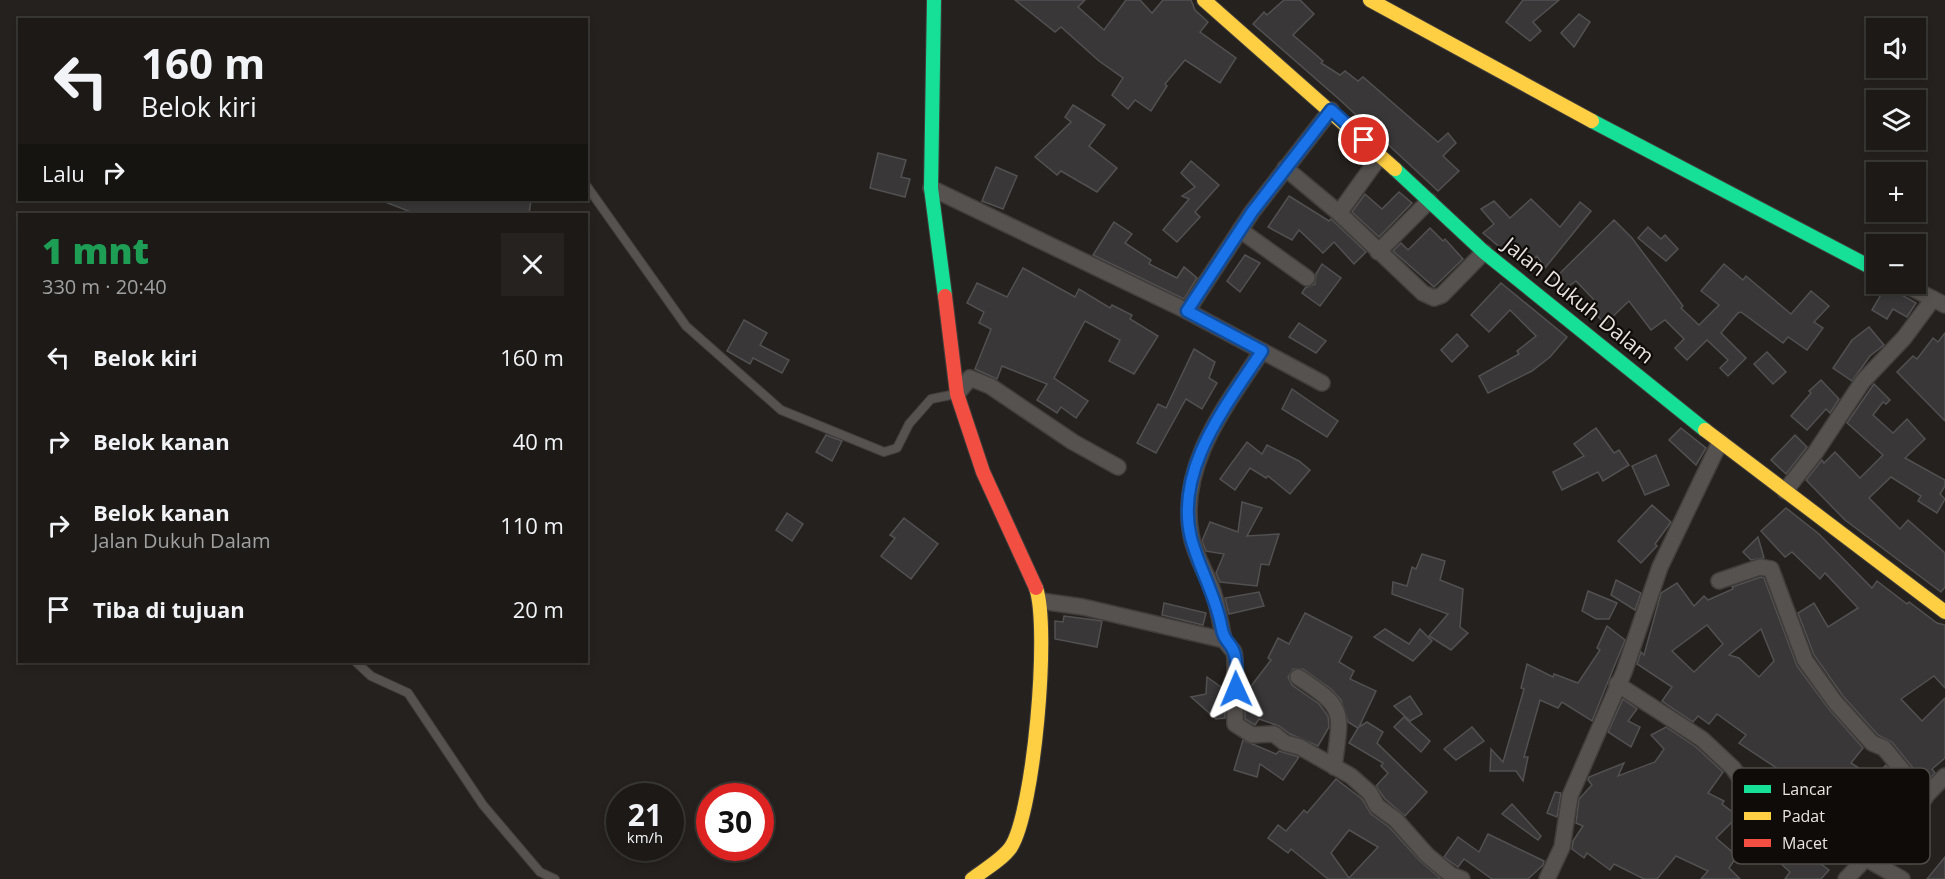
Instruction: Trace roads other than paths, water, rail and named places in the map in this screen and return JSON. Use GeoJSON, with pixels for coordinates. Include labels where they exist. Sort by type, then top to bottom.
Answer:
{"type":"FeatureCollection","features":[{"type":"Feature","properties":{"kind":"street"},"geometry":{"type":"LineString","coordinates":[[934,0],[931,188],[957,394],[983,472],[1034,580],[1041,601],[1041,663],[1029,791],[1022,825],[1010,849],[993,865],[972,879]]}},
{"type":"Feature","properties":{"kind":"street","name":"Jalan Dukuh Dalam"},"geometry":{"type":"LineString","coordinates":[[1204,0],[1331,110],[1484,252],[1720,442],[1945,612]]}},
{"type":"Feature","properties":{"kind":"street"},"geometry":{"type":"LineString","coordinates":[[1370,0],[1508,77],[1866,265]]}},
{"type":"Feature","properties":{"kind":"street"},"geometry":{"type":"LineString","coordinates":[[1187,311],[1240,230],[1331,110]]}},
{"type":"Feature","properties":{"kind":"street"},"geometry":{"type":"LineString","coordinates":[[1339,213],[1380,156]]}},
{"type":"Feature","properties":{"kind":"street"},"geometry":{"type":"LineString","coordinates":[[1285,168],[1339,213],[1423,293],[1434,298],[1442,295],[1484,252]]}},
{"type":"Feature","properties":{"kind":"street"},"geometry":{"type":"LineString","coordinates":[[931,188],[1187,311],[1322,383]]}},
{"type":"Feature","properties":{"kind":"street"},"geometry":{"type":"LineString","coordinates":[[1378,252],[1429,201]]}},
{"type":"Feature","properties":{"kind":"street"},"geometry":{"type":"LineString","coordinates":[[1240,230],[1307,278]]}},
{"type":"Feature","properties":{"kind":"street"},"geometry":{"type":"LineString","coordinates":[[1785,491],[1815,453],[1863,381],[1939,302],[1923,294]]}},
{"type":"Feature","properties":{"kind":"street"},"geometry":{"type":"LineString","coordinates":[[1262,351],[1214,426],[1202,450],[1192,479],[1187,508],[1191,537],[1217,603],[1224,640],[1234,652],[1235,724],[1252,735],[1274,734],[1285,743],[1300,747],[1352,776],[1370,793],[1377,806],[1396,820],[1426,855],[1451,875],[1462,879]]}},
{"type":"Feature","properties":{"kind":"street"},"geometry":{"type":"LineString","coordinates":[[957,394],[970,378],[990,386],[1073,442],[1118,467]]}},
{"type":"Feature","properties":{"kind":"street"},"geometry":{"type":"LineString","coordinates":[[1547,879],[1562,847],[1570,796],[1624,672],[1660,567],[1720,442]]}},
{"type":"Feature","properties":{"kind":"street"},"geometry":{"type":"LineString","coordinates":[[1719,580],[1760,567],[1771,569],[1795,635],[1814,675],[1872,743],[1884,748],[1900,768]]}},
{"type":"Feature","properties":{"kind":"street"},"geometry":{"type":"LineString","coordinates":[[1041,601],[1083,608],[1224,640]]}},
{"type":"Feature","properties":{"kind":"street"},"geometry":{"type":"LineString","coordinates":[[1298,677],[1330,700],[1337,709],[1334,767]]}},
{"type":"Feature","properties":{"kind":"street"},"geometry":{"type":"LineString","coordinates":[[1617,684],[1682,724],[1714,749],[1733,768]]}},
{"type":"Feature","properties":{"kind":"street"},"geometry":{"type":"LineString","coordinates":[[1930,792],[1945,776]]}},
{"type":"Feature","properties":{"kind":"street"},"geometry":{"type":"LineString","coordinates":[[1846,879],[1862,864]]}},
{"type":"Feature","properties":{"kind":"street"},"geometry":{"type":"LineString","coordinates":[[1874,864],[1902,879]]}},
{"type":"Feature","properties":{"kind":"lane"},"geometry":{"type":"LineString","coordinates":[[588,188],[686,326],[781,410],[884,452],[897,448],[909,424],[931,399],[957,394]]}},
{"type":"Feature","properties":{"kind":"lane"},"geometry":{"type":"LineString","coordinates":[[357,663],[371,676],[408,693],[483,805],[540,872],[555,879]]}}]}
